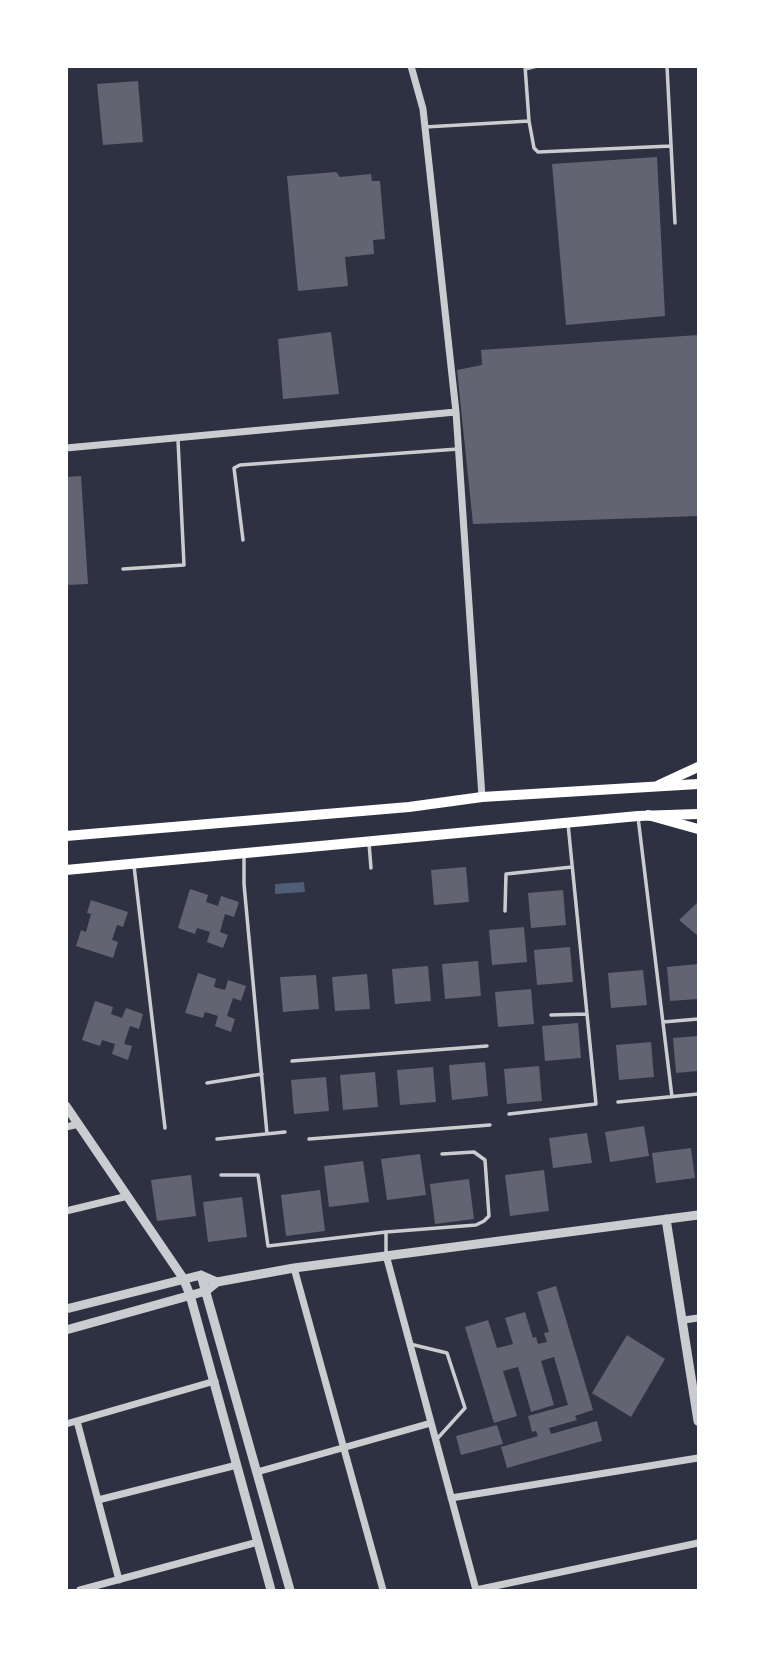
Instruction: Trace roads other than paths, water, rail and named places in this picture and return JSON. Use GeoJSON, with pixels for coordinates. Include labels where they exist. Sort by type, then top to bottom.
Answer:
{"type":"FeatureCollection","features":[{"type":"Feature","properties":{"kind":"main road"},"geometry":{"type":"LineString","coordinates":[[659,785],[698,767]]}},
{"type":"Feature","properties":{"kind":"main road"},"geometry":{"type":"LineString","coordinates":[[66,836],[409,807],[482,797],[698,784]]}},
{"type":"Feature","properties":{"kind":"main road"},"geometry":{"type":"LineString","coordinates":[[66,870],[643,815],[698,814]]}},
{"type":"Feature","properties":{"kind":"main road"},"geometry":{"type":"LineString","coordinates":[[643,815],[698,829]]}},
{"type":"Feature","properties":{"kind":"street"},"geometry":{"type":"LineString","coordinates":[[411,66],[425,127],[456,412],[482,797]]}},
{"type":"Feature","properties":{"kind":"street"},"geometry":{"type":"LineString","coordinates":[[66,448],[456,412]]}},
{"type":"Feature","properties":{"kind":"street"},"geometry":{"type":"LineString","coordinates":[[66,1106],[183,1278],[215,1381],[271,1591]]}},
{"type":"Feature","properties":{"kind":"street"},"geometry":{"type":"LineString","coordinates":[[66,1126],[79,1124]]}},
{"type":"Feature","properties":{"kind":"street"},"geometry":{"type":"LineString","coordinates":[[66,1211],[128,1196]]}},
{"type":"Feature","properties":{"kind":"street"},"geometry":{"type":"LineString","coordinates":[[66,1329],[206,1291],[218,1282],[294,1268],[698,1215]]}},
{"type":"Feature","properties":{"kind":"street"},"geometry":{"type":"LineString","coordinates":[[666,1219],[698,1421]]}},
{"type":"Feature","properties":{"kind":"street"},"geometry":{"type":"LineString","coordinates":[[386,1255],[476,1590],[698,1543]]}},
{"type":"Feature","properties":{"kind":"street"},"geometry":{"type":"LineString","coordinates":[[294,1268],[383,1591]]}},
{"type":"Feature","properties":{"kind":"street"},"geometry":{"type":"LineString","coordinates":[[201,1275],[290,1591]]}},
{"type":"Feature","properties":{"kind":"street"},"geometry":{"type":"LineString","coordinates":[[66,1309],[183,1278],[201,1275],[218,1282]]}},
{"type":"Feature","properties":{"kind":"street"},"geometry":{"type":"LineString","coordinates":[[684,1320],[698,1318]]}},
{"type":"Feature","properties":{"kind":"street"},"geometry":{"type":"LineString","coordinates":[[66,1423],[215,1381]]}},
{"type":"Feature","properties":{"kind":"street"},"geometry":{"type":"LineString","coordinates":[[76,1421],[119,1580]]}},
{"type":"Feature","properties":{"kind":"street"},"geometry":{"type":"LineString","coordinates":[[257,1472],[431,1423]]}},
{"type":"Feature","properties":{"kind":"street"},"geometry":{"type":"LineString","coordinates":[[451,1498],[698,1458]]}},
{"type":"Feature","properties":{"kind":"street"},"geometry":{"type":"LineString","coordinates":[[98,1500],[237,1465]]}},
{"type":"Feature","properties":{"kind":"street"},"geometry":{"type":"LineString","coordinates":[[80,1591],[258,1542]]}},
{"type":"Feature","properties":{"kind":"lane"},"geometry":{"type":"LineString","coordinates":[[537,66],[525,68],[529,121],[534,148],[538,152],[671,146]]}},
{"type":"Feature","properties":{"kind":"lane"},"geometry":{"type":"LineString","coordinates":[[667,66],[675,223]]}},
{"type":"Feature","properties":{"kind":"lane"},"geometry":{"type":"LineString","coordinates":[[425,127],[529,121]]}},
{"type":"Feature","properties":{"kind":"lane"},"geometry":{"type":"LineString","coordinates":[[122,569],[184,565],[178,438]]}},
{"type":"Feature","properties":{"kind":"lane"},"geometry":{"type":"LineString","coordinates":[[243,540],[234,468],[240,465],[458,449]]}},
{"type":"Feature","properties":{"kind":"lane"},"geometry":{"type":"LineString","coordinates":[[643,815],[672,1097]]}},
{"type":"Feature","properties":{"kind":"lane"},"geometry":{"type":"LineString","coordinates":[[509,1114],[597,1104],[568,822]]}},
{"type":"Feature","properties":{"kind":"lane"},"geometry":{"type":"LineString","coordinates":[[369,841],[371,868]]}},
{"type":"Feature","properties":{"kind":"lane"},"geometry":{"type":"LineString","coordinates":[[244,852],[244,884],[267,1134]]}},
{"type":"Feature","properties":{"kind":"lane"},"geometry":{"type":"LineString","coordinates":[[134,863],[165,1128]]}},
{"type":"Feature","properties":{"kind":"lane"},"geometry":{"type":"LineString","coordinates":[[505,911],[506,874],[572,867]]}},
{"type":"Feature","properties":{"kind":"lane"},"geometry":{"type":"LineString","coordinates":[[551,1016],[587,1014]]}},
{"type":"Feature","properties":{"kind":"lane"},"geometry":{"type":"LineString","coordinates":[[663,1022],[698,1019]]}},
{"type":"Feature","properties":{"kind":"lane"},"geometry":{"type":"LineString","coordinates":[[292,1061],[488,1046]]}},
{"type":"Feature","properties":{"kind":"lane"},"geometry":{"type":"LineString","coordinates":[[207,1083],[262,1074]]}},
{"type":"Feature","properties":{"kind":"lane"},"geometry":{"type":"LineString","coordinates":[[618,1102],[698,1094]]}},
{"type":"Feature","properties":{"kind":"lane"},"geometry":{"type":"LineString","coordinates":[[309,1139],[490,1125]]}},
{"type":"Feature","properties":{"kind":"lane"},"geometry":{"type":"LineString","coordinates":[[217,1139],[285,1132]]}},
{"type":"Feature","properties":{"kind":"lane"},"geometry":{"type":"LineString","coordinates":[[221,1175],[258,1175],[268,1246],[386,1231],[475,1225],[489,1216],[485,1160],[474,1152],[442,1154]]}},
{"type":"Feature","properties":{"kind":"lane"},"geometry":{"type":"LineString","coordinates":[[386,1231],[386,1255]]}},
{"type":"Feature","properties":{"kind":"lane"},"geometry":{"type":"LineString","coordinates":[[410,1344],[447,1353],[465,1408],[436,1441]]}},
{"type":"Feature","properties":{"kind":"water"},"geometry":{"type":"Polygon","coordinates":[[[304,882],[305,892],[275,894],[275,884],[304,882]]]}}]}
